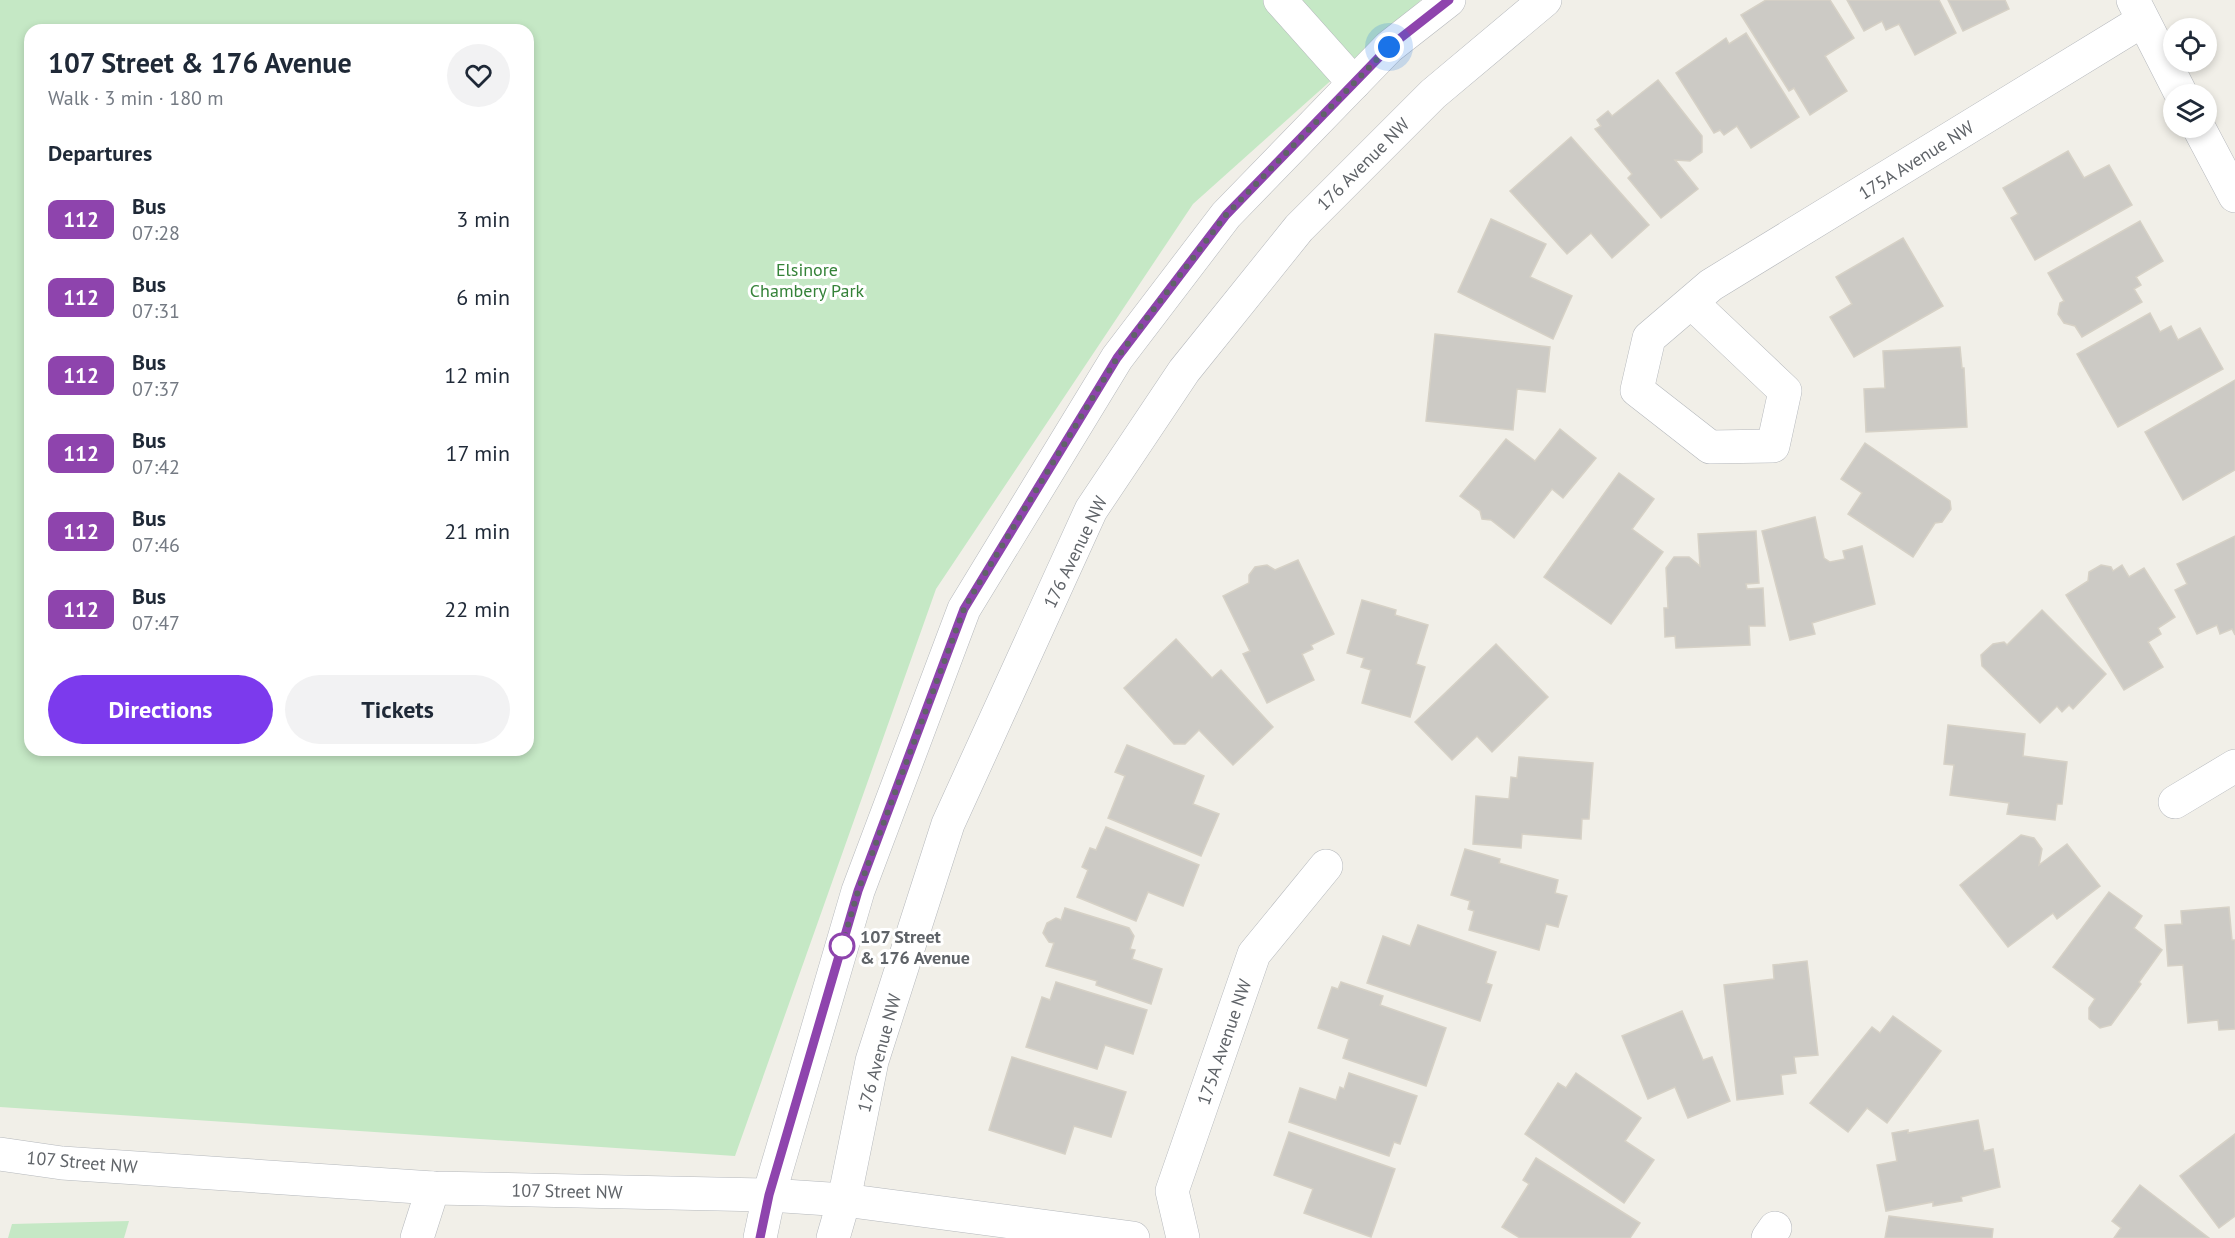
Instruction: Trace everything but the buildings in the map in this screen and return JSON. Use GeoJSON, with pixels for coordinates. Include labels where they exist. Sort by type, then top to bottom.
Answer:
{"type":"FeatureCollection","features":[{"type":"Feature","properties":{"kind":"street"},"geometry":{"type":"LineString","coordinates":[[1280,0],[1354,83]]}},
{"type":"Feature","properties":{"kind":"street"},"geometry":{"type":"LineString","coordinates":[[760,1238],[769,1195],[858,891],[964,609],[1117,358],[1226,215],[1389,47],[1449,0]]}},
{"type":"Feature","properties":{"kind":"street","name":"176 Avenue NW"},"geometry":{"type":"LineString","coordinates":[[833,1238],[844,1200],[872,1061],[948,824],[1092,510],[1184,371],[1299,228],[1433,94],[1545,0]]}},
{"type":"Feature","properties":{"kind":"street"},"geometry":{"type":"LineString","coordinates":[[2138,10],[2176,84]]}},
{"type":"Feature","properties":{"kind":"street","name":"175A Avenue NW"},"geometry":{"type":"LineString","coordinates":[[1691,302],[1785,391],[1773,446],[1710,447],[1637,390],[1649,338],[1691,302],[1711,285],[2138,10]]}},
{"type":"Feature","properties":{"kind":"street"},"geometry":{"type":"LineString","coordinates":[[2204,138],[2235,196]]}},
{"type":"Feature","properties":{"kind":"street"},"geometry":{"type":"LineString","coordinates":[[2175,802],[2235,766]]}},
{"type":"Feature","properties":{"kind":"street","name":"175A Avenue NW"},"geometry":{"type":"LineString","coordinates":[[1184,1238],[1172,1191],[1254,954],[1326,866]]}},
{"type":"Feature","properties":{"kind":"street","name":"107 Street NW"},"geometry":{"type":"LineString","coordinates":[[0,1154],[62,1162],[433,1188],[769,1195],[844,1200],[1133,1238]]}},
{"type":"Feature","properties":{"kind":"street"},"geometry":{"type":"LineString","coordinates":[[417,1238],[433,1188]]}},
{"type":"Feature","properties":{"kind":"green space","name":"Elsinore Chambery Park"},"geometry":{"type":"Polygon","coordinates":[[[0,0],[1421,0],[1193,204],[936,589],[735,1156],[0,1107],[0,0]]]}},
{"type":"Feature","properties":{"kind":"green space"},"geometry":{"type":"Polygon","coordinates":[[[129,1221],[124,1238],[8,1238],[12,1224],[129,1221]]]}},
{"type":"Feature","properties":{"kind":"bus line","name":"112"},"geometry":{"type":"LineString","coordinates":[[760,1238],[769,1195],[858,891],[964,609],[1117,358],[1226,215],[1389,47],[1449,0]]}},
{"type":"Feature","properties":{"kind":"place","name":"107 Street & 176 Avenue"},"geometry":{"type":"Point","coordinates":[842,946]}},
{"type":"Feature","properties":{"kind":"route"},"geometry":{"type":"LineString","coordinates":[[842,946],[839,956],[858,891],[964,609],[1117,358],[1226,215],[1389,47]]}}]}
